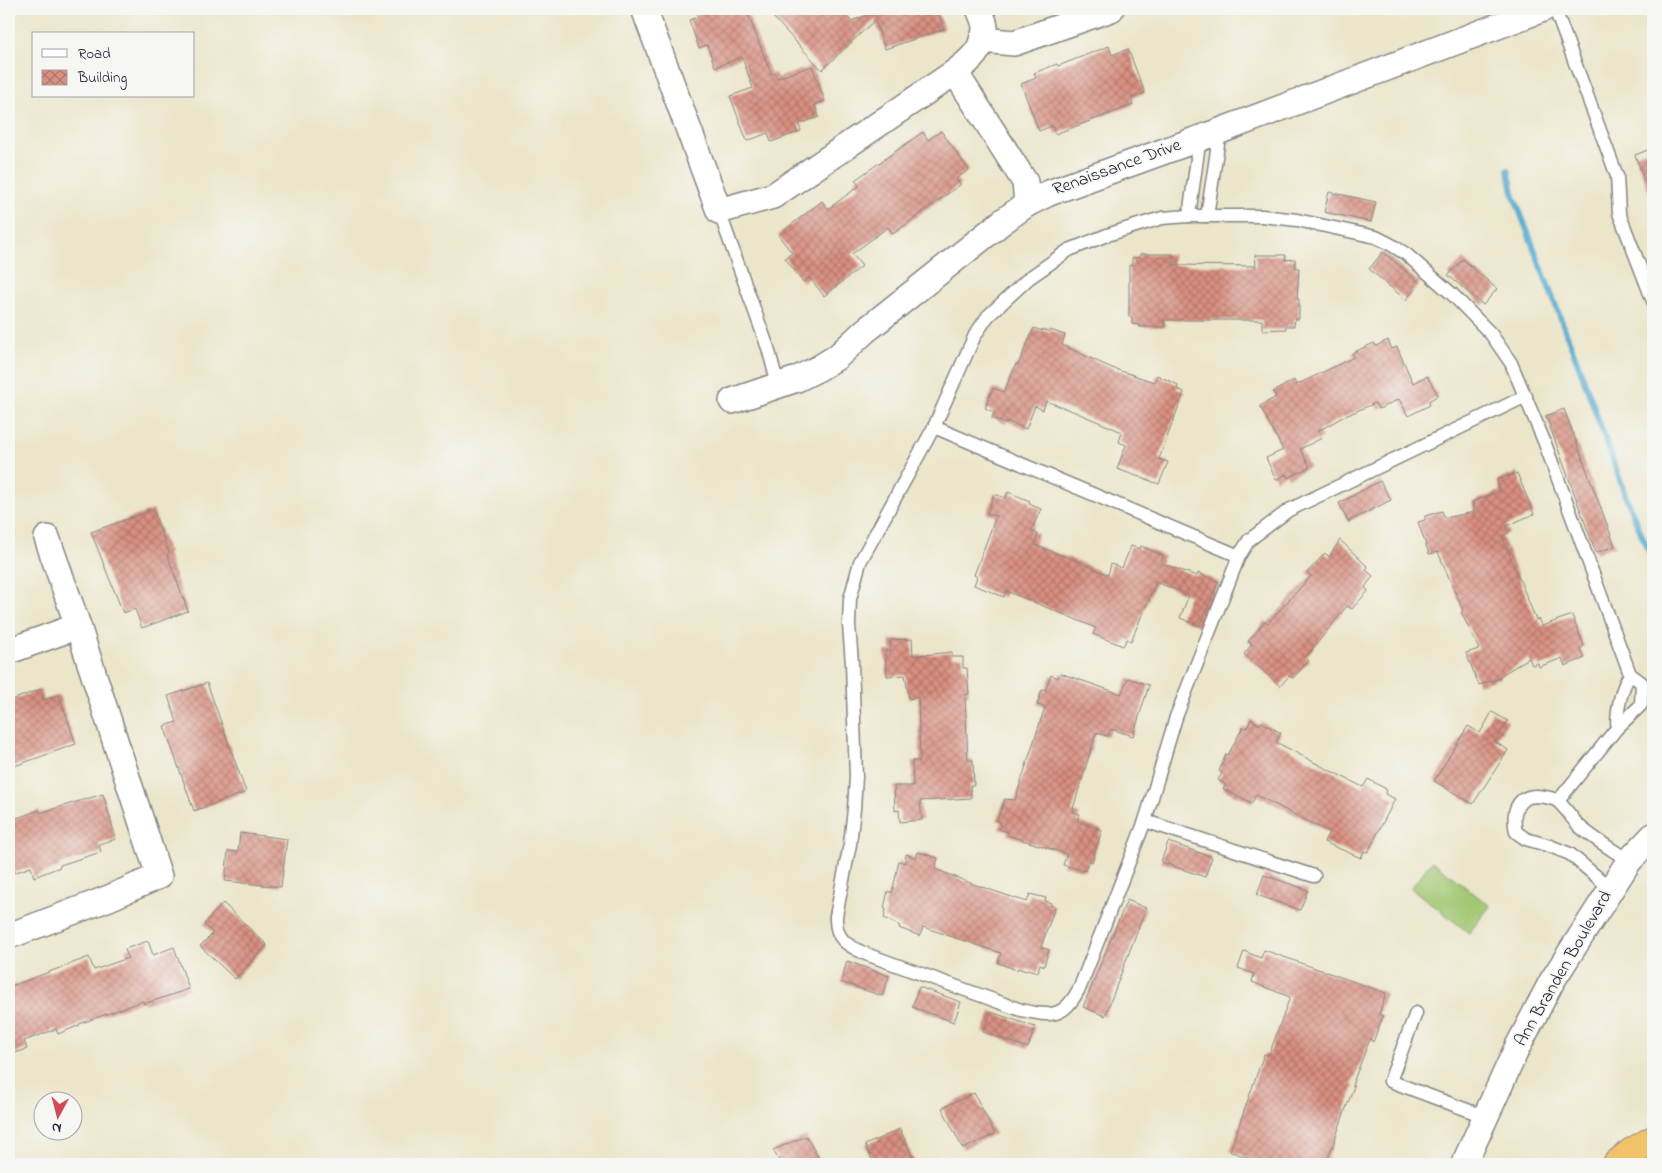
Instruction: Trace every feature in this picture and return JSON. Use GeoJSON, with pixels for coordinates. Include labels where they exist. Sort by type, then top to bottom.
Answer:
{"type":"FeatureCollection","features":[{"type":"Feature","properties":{"kind":"highway"},"geometry":{"type":"LineString","coordinates":[[1618,1164],[1632,1152],[1653,1140]]}},
{"type":"Feature","properties":{"kind":"street"},"geometry":{"type":"LineString","coordinates":[[644,9],[719,211],[773,196],[970,62],[981,46],[985,26],[979,9]]}},
{"type":"Feature","properties":{"kind":"street"},"geometry":{"type":"LineString","coordinates":[[982,40],[1014,43],[1111,9]]}},
{"type":"Feature","properties":{"kind":"street","name":"Renaissance Drive"},"geometry":{"type":"LineString","coordinates":[[732,401],[778,385],[819,368],[837,358],[865,331],[1002,222],[1027,204],[1049,193],[1543,9]]}},
{"type":"Feature","properties":{"kind":"street"},"geometry":{"type":"LineString","coordinates":[[955,72],[1025,182],[1027,204]]}},
{"type":"Feature","properties":{"kind":"street"},"geometry":{"type":"LineString","coordinates":[[9,936],[109,898],[158,876],[78,626],[47,538]]}},
{"type":"Feature","properties":{"kind":"street"},"geometry":{"type":"LineString","coordinates":[[9,651],[78,626]]}},
{"type":"Feature","properties":{"kind":"street","name":"Ann Branden Boulevard"},"geometry":{"type":"LineString","coordinates":[[1464,1164],[1517,1048],[1552,981],[1611,888],[1630,861],[1653,836]]}},
{"type":"Feature","properties":{"kind":"lane"},"geometry":{"type":"LineString","coordinates":[[1555,9],[1617,176],[1619,212],[1653,302]]}},
{"type":"Feature","properties":{"kind":"lane"},"geometry":{"type":"LineString","coordinates":[[1207,216],[1210,134]]}},
{"type":"Feature","properties":{"kind":"lane"},"geometry":{"type":"LineString","coordinates":[[1189,216],[1210,134]]}},
{"type":"Feature","properties":{"kind":"lane"},"geometry":{"type":"LineString","coordinates":[[719,211],[768,348],[778,385]]}},
{"type":"Feature","properties":{"kind":"lane"},"geometry":{"type":"LineString","coordinates":[[1526,396],[1288,510],[1249,540],[1239,556],[1176,717],[1145,821],[1080,987],[1072,1002],[1058,1013],[1040,1014],[1021,1010],[866,954],[851,947],[838,935],[836,926],[836,916],[850,844],[854,809],[856,777],[850,599],[860,562],[934,426],[975,335],[988,316],[1029,278],[1069,250],[1107,235],[1162,218],[1262,216],[1297,220],[1376,237],[1406,254],[1452,294],[1491,334],[1511,363],[1526,396],[1630,674],[1642,683],[1641,705],[1617,728],[1558,801]]}},
{"type":"Feature","properties":{"kind":"lane"},"geometry":{"type":"LineString","coordinates":[[934,426],[1239,556]]}},
{"type":"Feature","properties":{"kind":"lane"},"geometry":{"type":"LineString","coordinates":[[1617,728],[1617,715],[1622,686],[1630,674]]}},
{"type":"Feature","properties":{"kind":"lane"},"geometry":{"type":"LineString","coordinates":[[1611,888],[1570,854],[1526,839],[1516,832],[1513,820],[1515,810],[1522,800],[1529,796],[1547,796],[1558,801],[1579,826],[1630,861]]}},
{"type":"Feature","properties":{"kind":"lane"},"geometry":{"type":"LineString","coordinates":[[1145,821],[1314,876]]}},
{"type":"Feature","properties":{"kind":"lane"},"geometry":{"type":"LineString","coordinates":[[1416,1013],[1390,1081],[1486,1117]]}},
{"type":"Feature","properties":{"kind":"green space"},"geometry":{"type":"Polygon","coordinates":[[[1432,861],[1490,906],[1469,933],[1411,888],[1432,861]]]}},
{"type":"Feature","properties":{"kind":"building"},"geometry":{"type":"Polygon","coordinates":[[[695,9],[746,9],[771,74],[775,73],[777,78],[812,66],[825,101],[815,105],[819,117],[799,124],[801,131],[771,142],[768,133],[747,141],[730,96],[753,88],[742,57],[715,67],[707,45],[699,48],[689,20],[698,17],[695,9]]]}},
{"type":"Feature","properties":{"kind":"building"},"geometry":{"type":"Polygon","coordinates":[[[781,9],[840,9],[851,21],[885,9],[937,9],[944,29],[885,49],[875,20],[822,70],[773,17],[781,9]]]}},
{"type":"Feature","properties":{"kind":"building"},"geometry":{"type":"Polygon","coordinates":[[[1109,46],[1112,55],[1128,49],[1145,93],[1131,98],[1133,105],[1055,134],[1052,126],[1039,131],[1021,84],[1036,78],[1034,73],[1057,64],[1058,66],[1109,46]]]}},
{"type":"Feature","properties":{"kind":"building"},"geometry":{"type":"Polygon","coordinates":[[[941,131],[969,170],[956,179],[961,184],[893,234],[888,227],[852,254],[862,266],[824,296],[809,277],[803,282],[785,258],[792,253],[778,235],[822,201],[828,209],[859,186],[855,180],[923,132],[928,140],[941,131]]]}},
{"type":"Feature","properties":{"kind":"building"},"geometry":{"type":"Polygon","coordinates":[[[1653,148],[1653,198],[1651,198],[1635,155],[1653,148]]]}},
{"type":"Feature","properties":{"kind":"building"},"geometry":{"type":"Polygon","coordinates":[[[1329,192],[1376,202],[1371,222],[1324,212],[1329,192]]]}},
{"type":"Feature","properties":{"kind":"building"},"geometry":{"type":"Polygon","coordinates":[[[1383,252],[1420,283],[1406,300],[1369,269],[1383,252]]]}},
{"type":"Feature","properties":{"kind":"building"},"geometry":{"type":"Polygon","coordinates":[[[1140,254],[1173,254],[1173,265],[1256,266],[1255,255],[1286,255],[1285,260],[1295,259],[1296,268],[1299,268],[1297,299],[1299,299],[1299,319],[1295,319],[1294,326],[1286,326],[1286,329],[1262,330],[1262,320],[1164,320],[1165,327],[1140,327],[1140,325],[1132,324],[1132,317],[1129,317],[1129,265],[1132,265],[1132,258],[1140,257],[1140,254]]]}},
{"type":"Feature","properties":{"kind":"building"},"geometry":{"type":"Polygon","coordinates":[[[1463,259],[1497,289],[1483,305],[1448,275],[1463,259]]]}},
{"type":"Feature","properties":{"kind":"building"},"geometry":{"type":"Polygon","coordinates":[[[1034,328],[1050,332],[1050,330],[1065,335],[1062,345],[1112,368],[1154,382],[1157,375],[1178,385],[1177,389],[1184,392],[1159,459],[1168,462],[1159,484],[1117,469],[1126,445],[1119,442],[1122,432],[1075,412],[1046,401],[1043,410],[1035,406],[1026,429],[1007,421],[1006,424],[992,418],[994,412],[985,408],[993,388],[1004,392],[1034,328]]]}},
{"type":"Feature","properties":{"kind":"building"},"geometry":{"type":"Polygon","coordinates":[[[1388,340],[1392,349],[1397,347],[1413,383],[1427,376],[1438,395],[1429,401],[1430,405],[1408,416],[1399,399],[1379,409],[1375,403],[1341,418],[1318,431],[1322,438],[1300,449],[1310,467],[1288,478],[1286,474],[1276,480],[1266,458],[1283,450],[1260,406],[1276,397],[1273,392],[1294,380],[1296,385],[1354,357],[1352,353],[1374,343],[1376,346],[1388,340]]]}},
{"type":"Feature","properties":{"kind":"building"},"geometry":{"type":"Polygon","coordinates":[[[1564,409],[1615,546],[1596,553],[1546,416],[1564,409]]]}},
{"type":"Feature","properties":{"kind":"building"},"geometry":{"type":"Polygon","coordinates":[[[1517,473],[1534,514],[1506,526],[1509,533],[1502,536],[1536,620],[1538,619],[1542,626],[1572,615],[1584,646],[1580,649],[1585,658],[1565,666],[1562,658],[1539,667],[1538,663],[1532,665],[1529,658],[1500,676],[1500,678],[1479,685],[1466,653],[1479,649],[1461,612],[1463,611],[1438,552],[1429,554],[1418,522],[1425,520],[1425,516],[1442,511],[1445,518],[1474,512],[1472,502],[1500,491],[1497,480],[1517,473]]]}},
{"type":"Feature","properties":{"kind":"building"},"geometry":{"type":"Polygon","coordinates":[[[1380,481],[1391,500],[1348,522],[1339,503],[1380,481]]]}},
{"type":"Feature","properties":{"kind":"building"},"geometry":{"type":"Polygon","coordinates":[[[1008,492],[1030,501],[1029,504],[1041,509],[1031,531],[1038,534],[1035,545],[1108,575],[1111,564],[1122,568],[1131,546],[1140,549],[1141,546],[1164,556],[1160,563],[1197,576],[1198,573],[1219,582],[1199,626],[1180,618],[1189,595],[1156,582],[1131,641],[1127,639],[1123,646],[1093,634],[1096,628],[1058,612],[1006,591],[1004,597],[974,585],[977,577],[974,575],[996,516],[987,514],[994,494],[1006,498],[1008,492]]]}},
{"type":"Feature","properties":{"kind":"building"},"geometry":{"type":"Polygon","coordinates":[[[153,510],[188,611],[142,628],[135,609],[123,613],[91,532],[153,510]]]}},
{"type":"Feature","properties":{"kind":"building"},"geometry":{"type":"Polygon","coordinates":[[[1340,540],[1368,567],[1366,570],[1373,576],[1365,587],[1368,591],[1352,609],[1347,606],[1306,657],[1309,661],[1293,678],[1289,676],[1280,686],[1244,654],[1252,644],[1248,641],[1265,621],[1268,623],[1311,576],[1307,573],[1325,553],[1329,557],[1340,540]]]}},
{"type":"Feature","properties":{"kind":"building"},"geometry":{"type":"Polygon","coordinates":[[[912,639],[913,656],[952,652],[952,657],[963,657],[963,668],[967,668],[969,694],[965,695],[968,760],[973,760],[974,785],[970,785],[971,798],[920,801],[922,820],[900,822],[899,810],[895,811],[894,786],[913,786],[912,761],[920,761],[918,697],[909,699],[905,675],[887,676],[885,651],[891,651],[890,640],[912,639]]]}},
{"type":"Feature","properties":{"kind":"building"},"geometry":{"type":"Polygon","coordinates":[[[1060,673],[1121,694],[1128,678],[1149,685],[1133,736],[1111,729],[1107,736],[1096,733],[1072,812],[1080,814],[1077,821],[1102,830],[1092,862],[1088,861],[1085,871],[1063,865],[1067,854],[1007,835],[1008,832],[999,829],[1001,822],[997,820],[1005,799],[1015,800],[1045,707],[1037,705],[1042,690],[1045,691],[1051,675],[1058,678],[1060,673]]]}},
{"type":"Feature","properties":{"kind":"building"},"geometry":{"type":"Polygon","coordinates":[[[207,683],[246,792],[194,811],[164,726],[177,722],[168,696],[207,683]]]}},
{"type":"Feature","properties":{"kind":"building"},"geometry":{"type":"Polygon","coordinates":[[[41,689],[44,700],[59,695],[76,744],[9,768],[9,701],[41,689]]]}},
{"type":"Feature","properties":{"kind":"building"},"geometry":{"type":"Polygon","coordinates":[[[1492,712],[1508,721],[1495,742],[1508,750],[1473,804],[1434,781],[1468,726],[1480,733],[1492,712]]]}},
{"type":"Feature","properties":{"kind":"building"},"geometry":{"type":"Polygon","coordinates":[[[1251,719],[1259,725],[1261,722],[1281,733],[1276,742],[1363,787],[1368,779],[1386,789],[1385,794],[1395,799],[1368,852],[1364,851],[1361,858],[1324,842],[1329,832],[1256,795],[1252,803],[1223,789],[1226,785],[1218,780],[1222,773],[1219,771],[1226,754],[1228,755],[1243,727],[1247,728],[1251,719]]]}},
{"type":"Feature","properties":{"kind":"building"},"geometry":{"type":"Polygon","coordinates":[[[103,794],[116,839],[99,844],[101,852],[60,865],[60,867],[34,877],[31,867],[13,873],[9,861],[9,821],[39,810],[40,813],[103,794]]]}},
{"type":"Feature","properties":{"kind":"building"},"geometry":{"type":"Polygon","coordinates":[[[240,833],[287,839],[281,887],[225,881],[228,851],[238,852],[240,833]]]}},
{"type":"Feature","properties":{"kind":"building"},"geometry":{"type":"Polygon","coordinates":[[[1168,842],[1212,857],[1205,877],[1161,862],[1168,842]]]}},
{"type":"Feature","properties":{"kind":"building"},"geometry":{"type":"Polygon","coordinates":[[[918,852],[938,858],[935,869],[973,884],[1027,902],[1030,894],[1046,898],[1045,901],[1055,907],[1041,947],[1049,950],[1044,966],[1040,964],[1038,972],[1018,968],[1017,970],[998,963],[1001,953],[923,927],[920,936],[899,928],[900,926],[884,918],[888,891],[892,893],[899,861],[905,863],[906,854],[916,858],[918,852]]]}},
{"type":"Feature","properties":{"kind":"building"},"geometry":{"type":"Polygon","coordinates":[[[1264,875],[1308,890],[1300,910],[1257,895],[1264,875]]]}},
{"type":"Feature","properties":{"kind":"building"},"geometry":{"type":"Polygon","coordinates":[[[1127,900],[1146,908],[1105,1016],[1083,1007],[1127,900]]]}},
{"type":"Feature","properties":{"kind":"building"},"geometry":{"type":"Polygon","coordinates":[[[223,903],[267,945],[235,979],[200,946],[213,933],[204,924],[223,903]]]}},
{"type":"Feature","properties":{"kind":"building"},"geometry":{"type":"Polygon","coordinates":[[[148,941],[153,955],[174,947],[189,989],[144,1004],[143,1001],[79,1024],[58,1034],[56,1029],[24,1041],[27,1049],[9,1055],[9,987],[89,957],[94,970],[128,958],[125,949],[148,941]]]}},
{"type":"Feature","properties":{"kind":"building"},"geometry":{"type":"Polygon","coordinates":[[[1264,950],[1386,993],[1379,1014],[1383,1016],[1373,1042],[1370,1039],[1352,1085],[1354,1086],[1326,1164],[1265,1164],[1230,1151],[1264,1054],[1269,1055],[1290,997],[1252,982],[1254,974],[1238,968],[1244,951],[1261,958],[1264,950]]]}},
{"type":"Feature","properties":{"kind":"building"},"geometry":{"type":"Polygon","coordinates":[[[847,961],[889,976],[882,996],[841,982],[847,961]]]}},
{"type":"Feature","properties":{"kind":"building"},"geometry":{"type":"Polygon","coordinates":[[[919,987],[961,1002],[954,1022],[912,1007],[919,987]]]}},
{"type":"Feature","properties":{"kind":"building"},"geometry":{"type":"Polygon","coordinates":[[[991,1012],[1035,1027],[1028,1048],[983,1032],[991,1012]]]}},
{"type":"Feature","properties":{"kind":"building"},"geometry":{"type":"Polygon","coordinates":[[[974,1093],[995,1134],[963,1149],[942,1108],[974,1093]]]}},
{"type":"Feature","properties":{"kind":"building"},"geometry":{"type":"Polygon","coordinates":[[[900,1129],[916,1164],[874,1164],[865,1145],[900,1129]]]}},
{"type":"Feature","properties":{"kind":"building"},"geometry":{"type":"Polygon","coordinates":[[[806,1136],[822,1164],[781,1164],[773,1150],[806,1136]]]}},
{"type":"Feature","properties":{"kind":"waterway"},"geometry":{"type":"LineString","coordinates":[[1508,170],[1514,196],[1583,377],[1629,505],[1653,561]]}}]}
